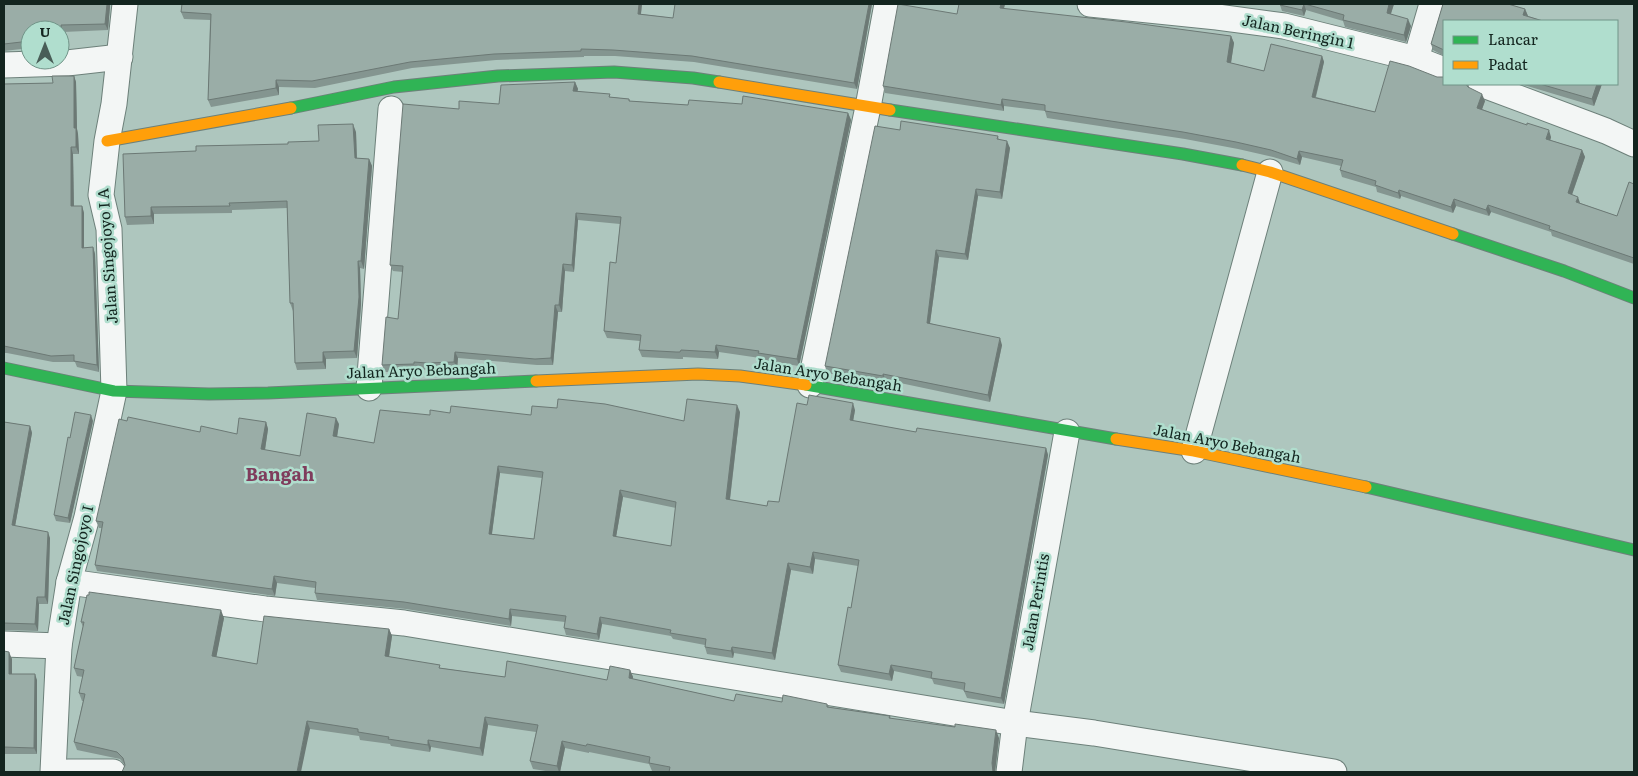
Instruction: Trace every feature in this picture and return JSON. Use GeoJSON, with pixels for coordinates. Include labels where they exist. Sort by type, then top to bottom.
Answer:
{"type":"FeatureCollection","features":[{"type":"Feature","properties":{"kind":"street","name":"Jalan Singojoyo I A"},"geometry":{"type":"LineString","coordinates":[[114,391],[109,229],[101,195],[106,141],[114,104],[125,4]]}},
{"type":"Feature","properties":{"kind":"street"},"geometry":{"type":"LineString","coordinates":[[810,386],[868,106],[886,4]]}},
{"type":"Feature","properties":{"kind":"street","name":"Jalan Beringin 1"},"geometry":{"type":"LineString","coordinates":[[1090,4],[1130,6],[1284,26],[1416,59],[1443,70]]}},
{"type":"Feature","properties":{"kind":"street"},"geometry":{"type":"LineString","coordinates":[[1416,59],[1432,4]]}},
{"type":"Feature","properties":{"kind":"street"},"geometry":{"type":"LineString","coordinates":[[4,65],[67,63],[120,57]]}},
{"type":"Feature","properties":{"kind":"street"},"geometry":{"type":"LineString","coordinates":[[106,141],[394,88],[498,76],[614,72],[693,78],[1183,154],[1270,172],[1555,268],[1634,298]]}},
{"type":"Feature","properties":{"kind":"street"},"geometry":{"type":"LineString","coordinates":[[1484,85],[1606,131],[1634,144]]}},
{"type":"Feature","properties":{"kind":"street"},"geometry":{"type":"LineString","coordinates":[[370,388],[392,109]]}},
{"type":"Feature","properties":{"kind":"street"},"geometry":{"type":"LineString","coordinates":[[1194,451],[1270,172]]}},
{"type":"Feature","properties":{"kind":"street","name":"Jalan Aryo Bebangah"},"geometry":{"type":"LineString","coordinates":[[4,368],[66,379],[114,391],[238,394],[698,374],[740,376],[810,386],[1067,432],[1194,451],[1375,489],[1634,550]]}},
{"type":"Feature","properties":{"kind":"street","name":"Jalan Singojoyo I"},"geometry":{"type":"LineString","coordinates":[[53,772],[59,646],[69,582],[87,517],[114,391]]}},
{"type":"Feature","properties":{"kind":"street","name":"Jalan Perintis"},"geometry":{"type":"LineString","coordinates":[[1009,772],[1015,723],[1067,432]]}},
{"type":"Feature","properties":{"kind":"street"},"geometry":{"type":"LineString","coordinates":[[69,582],[264,610],[404,623],[1015,723],[1094,733],[1334,772]]}},
{"type":"Feature","properties":{"kind":"street"},"geometry":{"type":"LineString","coordinates":[[4,644],[59,646]]}},
{"type":"Feature","properties":{"kind":"street"},"geometry":{"type":"LineString","coordinates":[[68,772],[113,772]]}},
{"type":"Feature","properties":{"kind":"building"},"geometry":{"type":"Polygon","coordinates":[[[4,4],[107,4],[105,24],[70,25],[70,20],[20,20],[20,42],[4,44],[4,4]]]}},
{"type":"Feature","properties":{"kind":"building"},"geometry":{"type":"Polygon","coordinates":[[[182,4],[639,4],[638,14],[673,18],[675,4],[869,4],[854,83],[692,56],[581,49],[581,51],[494,54],[410,62],[312,81],[276,80],[276,88],[208,100],[211,14],[181,12],[182,4]]]}},
{"type":"Feature","properties":{"kind":"building"},"geometry":{"type":"Polygon","coordinates":[[[898,4],[957,14],[959,4],[1001,4],[1000,8],[1231,36],[1227,62],[1264,71],[1271,44],[1322,56],[1312,97],[1375,112],[1390,61],[1437,77],[1443,77],[1443,85],[1467,85],[1482,94],[1477,108],[1527,125],[1527,123],[1549,130],[1546,139],[1582,150],[1568,193],[1578,197],[1576,202],[1617,216],[1629,182],[1634,184],[1634,258],[1549,229],[1550,226],[1488,205],[1486,210],[1454,199],[1451,207],[1399,190],[1398,193],[1375,185],[1376,181],[1340,170],[1343,160],[1299,151],[1297,159],[1271,150],[1236,142],[1045,111],[1045,105],[1002,99],[1001,105],[883,86],[898,4]]]}},
{"type":"Feature","properties":{"kind":"building"},"geometry":{"type":"Polygon","coordinates":[[[1280,4],[1304,4],[1302,10],[1280,4]]]}},
{"type":"Feature","properties":{"kind":"building"},"geometry":{"type":"Polygon","coordinates":[[[1305,4],[1389,4],[1387,13],[1408,19],[1404,35],[1343,20],[1344,15],[1305,4]]]}},
{"type":"Feature","properties":{"kind":"building"},"geometry":{"type":"Polygon","coordinates":[[[1443,4],[1508,4],[1525,9],[1523,15],[1540,20],[1443,20],[1443,50],[1431,44],[1443,4]]]}},
{"type":"Feature","properties":{"kind":"building"},"geometry":{"type":"Polygon","coordinates":[[[52,76],[74,76],[76,147],[71,147],[71,206],[82,206],[82,248],[93,247],[97,365],[74,361],[74,355],[51,356],[4,346],[4,84],[53,83],[52,76]]]}},
{"type":"Feature","properties":{"kind":"building"},"geometry":{"type":"Polygon","coordinates":[[[575,82],[573,91],[610,94],[609,97],[629,99],[629,101],[688,105],[689,100],[742,104],[743,96],[848,113],[797,359],[716,345],[715,352],[639,350],[641,335],[604,331],[610,262],[616,263],[621,217],[576,213],[572,265],[563,264],[559,305],[555,305],[551,358],[535,359],[455,352],[454,362],[414,362],[414,364],[382,365],[386,317],[398,319],[403,266],[390,265],[403,104],[459,109],[459,101],[499,104],[501,85],[575,82]]]}},
{"type":"Feature","properties":{"kind":"building"},"geometry":{"type":"Polygon","coordinates":[[[1543,85],[1597,85],[1592,99],[1543,85]]]}},
{"type":"Feature","properties":{"kind":"building"},"geometry":{"type":"Polygon","coordinates":[[[901,121],[998,136],[997,139],[1007,141],[1000,192],[976,189],[965,254],[936,250],[927,323],[1000,338],[988,395],[883,374],[883,376],[825,366],[875,126],[900,130],[901,121]]]}},
{"type":"Feature","properties":{"kind":"building"},"geometry":{"type":"Polygon","coordinates":[[[353,124],[355,158],[369,159],[361,261],[358,261],[359,297],[354,351],[323,352],[323,362],[295,363],[293,303],[290,303],[287,201],[229,203],[230,206],[151,207],[151,216],[125,217],[123,154],[196,151],[196,146],[288,144],[288,142],[319,141],[318,125],[353,124]]]}},
{"type":"Feature","properties":{"kind":"building"},"geometry":{"type":"Polygon","coordinates":[[[809,395],[853,403],[850,420],[916,432],[917,428],[1046,448],[1001,698],[964,691],[965,683],[931,678],[932,672],[891,665],[889,674],[838,665],[848,607],[851,608],[859,560],[813,552],[810,567],[788,563],[772,653],[732,647],[731,651],[705,647],[706,639],[670,633],[671,630],[600,617],[597,634],[564,628],[566,616],[510,609],[509,619],[404,602],[315,593],[316,582],[274,576],[272,589],[95,565],[103,522],[96,521],[119,419],[127,421],[128,417],[200,432],[201,426],[237,434],[239,418],[266,422],[261,449],[300,456],[307,413],[336,418],[333,436],[374,443],[380,410],[430,415],[430,410],[450,413],[451,406],[531,415],[532,406],[557,408],[558,399],[605,404],[684,421],[687,399],[737,405],[726,499],[767,506],[768,501],[779,502],[797,403],[807,405],[809,395]],[[498,466],[489,534],[534,539],[543,472],[498,466]],[[620,490],[613,536],[671,546],[676,502],[620,490]]]}},
{"type":"Feature","properties":{"kind":"building"},"geometry":{"type":"Polygon","coordinates":[[[75,412],[91,415],[68,518],[54,515],[68,437],[70,438],[75,412]]]}},
{"type":"Feature","properties":{"kind":"building"},"geometry":{"type":"Polygon","coordinates":[[[4,422],[30,426],[12,525],[48,532],[45,597],[37,597],[35,624],[4,623],[4,422]]]}},
{"type":"Feature","properties":{"kind":"building"},"geometry":{"type":"Polygon","coordinates":[[[89,592],[221,610],[212,656],[257,664],[264,616],[389,629],[385,656],[440,665],[439,668],[505,677],[507,661],[607,680],[610,666],[630,670],[629,678],[734,701],[736,694],[782,702],[783,695],[827,704],[827,707],[890,716],[889,718],[955,727],[955,724],[996,730],[992,763],[993,772],[669,772],[670,767],[649,763],[650,757],[587,744],[586,746],[562,741],[557,766],[530,761],[538,725],[485,717],[480,748],[428,740],[428,745],[388,739],[389,737],[358,732],[358,729],[307,721],[297,772],[122,772],[125,765],[123,758],[117,752],[74,742],[85,694],[79,693],[84,670],[74,668],[84,622],[81,622],[89,592]]]}},
{"type":"Feature","properties":{"kind":"building"},"geometry":{"type":"Polygon","coordinates":[[[4,651],[9,652],[9,674],[35,674],[34,748],[4,747],[4,651]]]}},
{"type":"Feature","properties":{"kind":"traffic: fast"},"geometry":{"type":"LineString","coordinates":[[291,108],[394,87],[498,76],[614,72],[693,78],[719,82]]}},
{"type":"Feature","properties":{"kind":"traffic: fast"},"geometry":{"type":"LineString","coordinates":[[890,110],[1183,154],[1242,165]]}},
{"type":"Feature","properties":{"kind":"traffic: fast"},"geometry":{"type":"LineString","coordinates":[[1453,234],[1564,271],[1634,298]]}},
{"type":"Feature","properties":{"kind":"traffic: fast"},"geometry":{"type":"LineString","coordinates":[[4,368],[114,391],[209,394],[536,381]]}},
{"type":"Feature","properties":{"kind":"traffic: fast"},"geometry":{"type":"LineString","coordinates":[[806,385],[1116,439]]}},
{"type":"Feature","properties":{"kind":"traffic: fast"},"geometry":{"type":"LineString","coordinates":[[1366,487],[1634,550]]}},
{"type":"Feature","properties":{"kind":"traffic: slow"},"geometry":{"type":"LineString","coordinates":[[719,82],[890,110]]}},
{"type":"Feature","properties":{"kind":"traffic: slow"},"geometry":{"type":"LineString","coordinates":[[107,141],[291,108]]}},
{"type":"Feature","properties":{"kind":"traffic: slow"},"geometry":{"type":"LineString","coordinates":[[1242,165],[1270,172],[1453,234]]}},
{"type":"Feature","properties":{"kind":"traffic: slow"},"geometry":{"type":"LineString","coordinates":[[536,381],[698,374],[740,376],[806,385]]}},
{"type":"Feature","properties":{"kind":"traffic: slow"},"geometry":{"type":"LineString","coordinates":[[1116,439],[1194,451],[1366,487]]}},
{"type":"Feature","properties":{"kind":"district","name":"Bangah"},"geometry":{"type":"Point","coordinates":[280,475]}}]}
